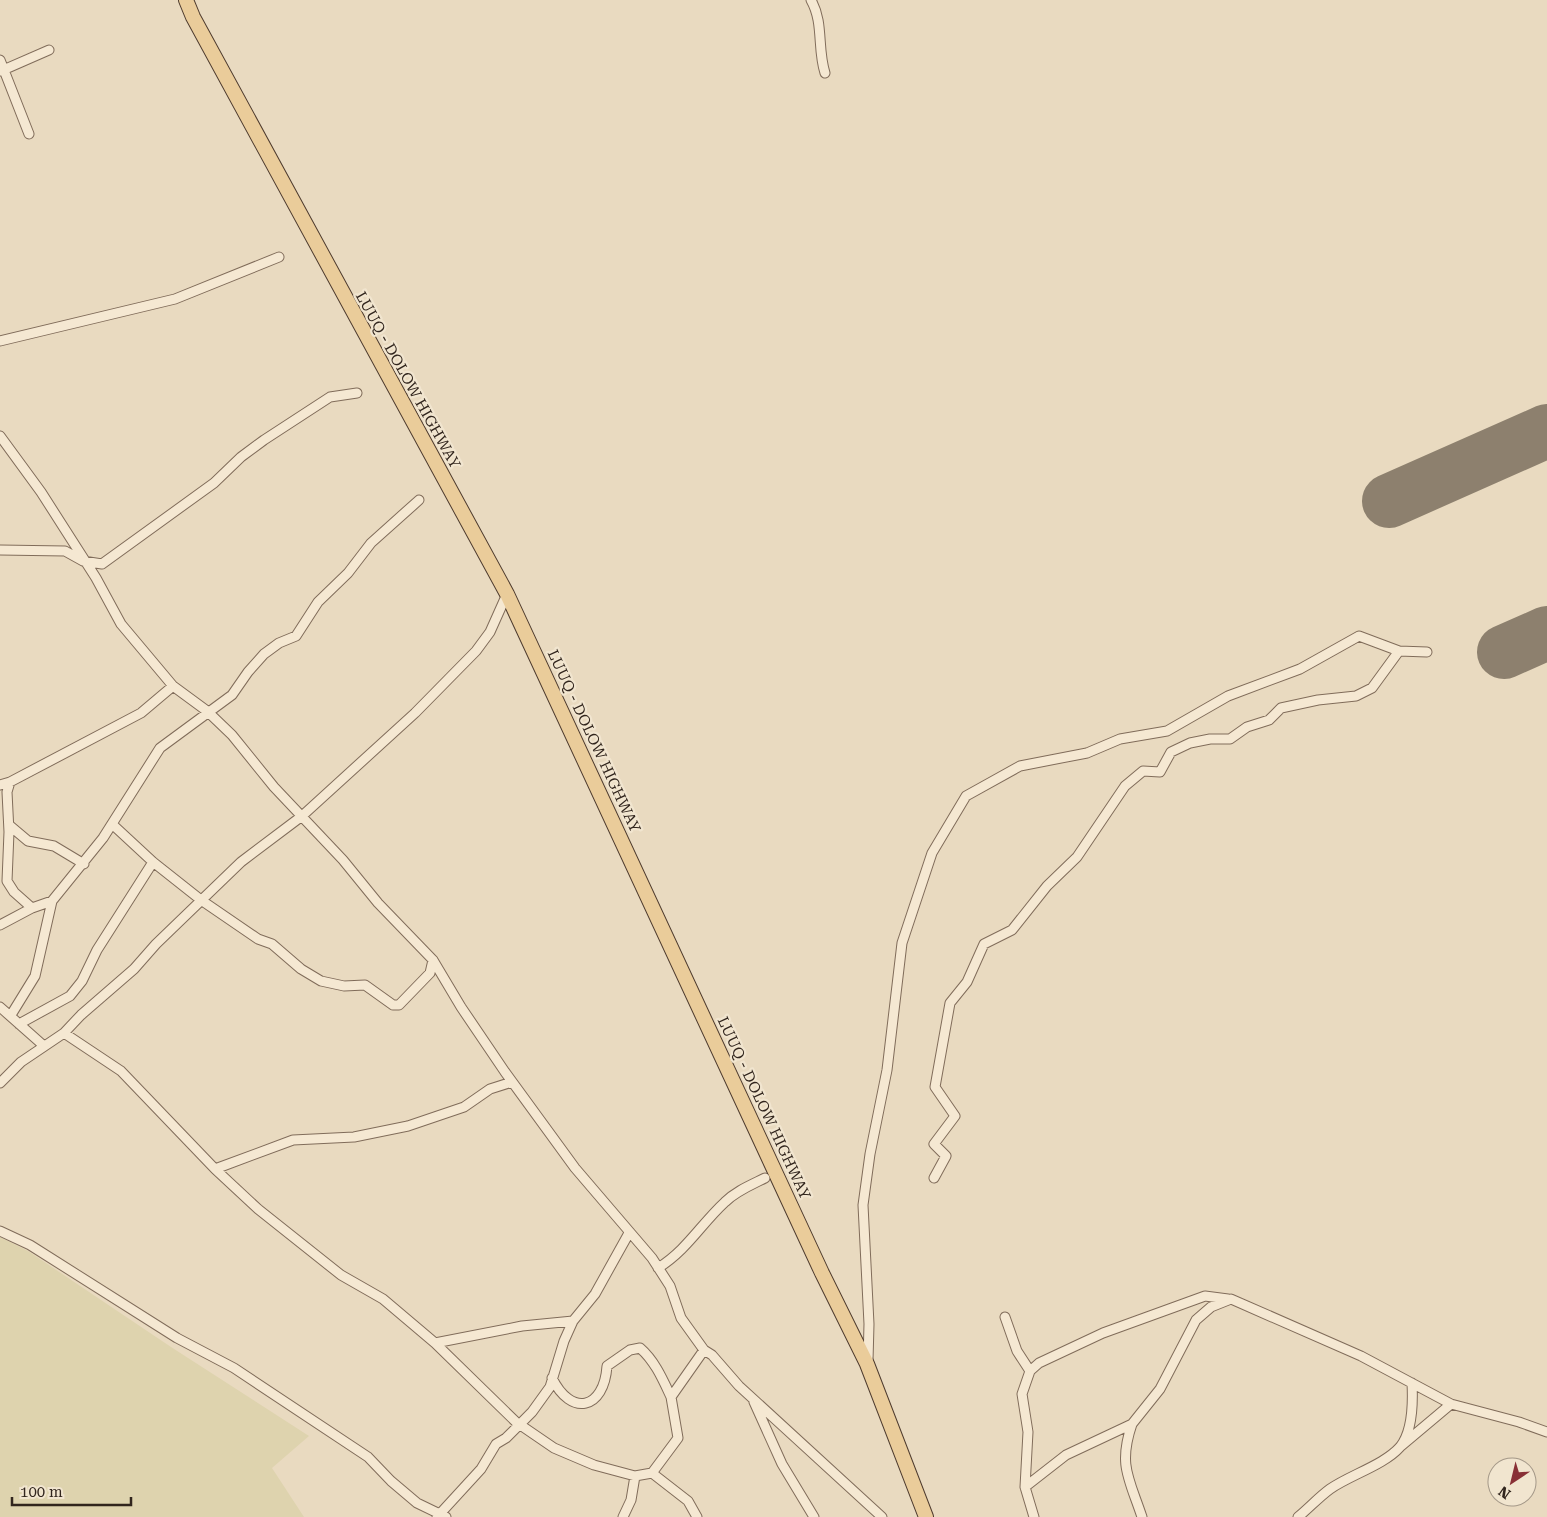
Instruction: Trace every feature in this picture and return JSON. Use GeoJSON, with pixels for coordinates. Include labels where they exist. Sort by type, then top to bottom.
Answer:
{"type":"FeatureCollection","features":[{"type":"Feature","properties":{"kind":"main road","name":"LUUQ - DOLOW HIGHWAY"},"geometry":{"type":"LineString","coordinates":[[186,0],[193,18],[507,594],[822,1273],[868,1364],[926,1517]]}},
{"type":"Feature","properties":{"kind":"street"},"geometry":{"type":"LineString","coordinates":[[180,0],[193,18]]}},
{"type":"Feature","properties":{"kind":"street"},"geometry":{"type":"LineString","coordinates":[[811,0],[816,10],[820,32],[820,54],[825,73]]}},
{"type":"Feature","properties":{"kind":"street"},"geometry":{"type":"LineString","coordinates":[[2,70],[49,50]]}},
{"type":"Feature","properties":{"kind":"street"},"geometry":{"type":"LineString","coordinates":[[0,60],[2,70],[29,134]]}},
{"type":"Feature","properties":{"kind":"street"},"geometry":{"type":"LineString","coordinates":[[0,341],[174,299],[279,257]]}},
{"type":"Feature","properties":{"kind":"street"},"geometry":{"type":"LineString","coordinates":[[0,550],[65,551],[84,561],[102,564],[214,483],[241,457],[264,440],[330,397],[356,393]]}},
{"type":"Feature","properties":{"kind":"street"},"geometry":{"type":"LineString","coordinates":[[0,436],[41,492],[96,578],[121,624],[173,686],[207,711],[232,735],[343,860],[378,903],[433,960],[461,1007],[512,1082],[575,1168],[658,1268],[670,1286],[681,1318],[704,1350],[712,1355],[752,1398],[882,1517]]}},
{"type":"Feature","properties":{"kind":"street"},"geometry":{"type":"LineString","coordinates":[[11,1015],[35,976],[52,901],[84,864],[160,748],[207,711],[216,709],[232,695],[248,672],[264,654],[279,643],[296,636],[318,602],[348,573],[371,543],[419,500]]}},
{"type":"Feature","properties":{"kind":"street"},"geometry":{"type":"LineString","coordinates":[[0,1083],[21,1062],[64,1033],[81,1015],[134,969],[241,862],[302,816],[415,714],[476,651],[490,632],[507,594]]}},
{"type":"Feature","properties":{"kind":"street"},"geometry":{"type":"LineString","coordinates":[[868,1364],[869,1324],[863,1205],[870,1154],[887,1070],[902,943],[932,852],[966,796],[1020,766],[1087,753],[1120,739],[1167,731],[1228,696],[1300,669],[1359,636],[1399,651],[1427,652]]}},
{"type":"Feature","properties":{"kind":"street"},"geometry":{"type":"LineString","coordinates":[[934,1178],[946,1156],[934,1144],[955,1116],[935,1087],[950,1002],[967,982],[984,944],[1012,930],[1048,886],[1077,857],[1125,786],[1143,771],[1160,772],[1171,752],[1190,742],[1230,739],[1248,727],[1269,720],[1281,708],[1318,700],[1356,696],[1372,688],[1399,651]]}},
{"type":"Feature","properties":{"kind":"street"},"geometry":{"type":"LineString","coordinates":[[0,785],[10,782],[141,713],[173,686]]}},
{"type":"Feature","properties":{"kind":"street"},"geometry":{"type":"LineString","coordinates":[[10,782],[7,792],[9,825],[7,881],[14,892],[32,908]]}},
{"type":"Feature","properties":{"kind":"street"},"geometry":{"type":"LineString","coordinates":[[112,824],[153,862],[201,900],[258,939],[272,944],[301,969],[321,980],[344,986],[365,985],[393,1005],[399,1005],[417,989],[430,973],[433,960]]}},
{"type":"Feature","properties":{"kind":"street"},"geometry":{"type":"LineString","coordinates":[[9,825],[28,841],[54,846],[84,864]]}},
{"type":"Feature","properties":{"kind":"street"},"geometry":{"type":"LineString","coordinates":[[19,1024],[70,996],[82,981],[97,950],[153,862]]}},
{"type":"Feature","properties":{"kind":"street"},"geometry":{"type":"LineString","coordinates":[[0,925],[32,908],[52,901]]}},
{"type":"Feature","properties":{"kind":"street"},"geometry":{"type":"LineString","coordinates":[[0,1007],[44,1046]]}},
{"type":"Feature","properties":{"kind":"street"},"geometry":{"type":"LineString","coordinates":[[64,1033],[121,1071],[214,1169],[303,1246],[341,1275],[383,1299],[435,1343],[509,1416],[554,1448],[594,1465],[635,1476],[652,1473],[678,1438],[671,1397],[647,1354],[640,1348],[630,1350],[607,1366],[606,1384],[599,1396],[586,1403],[573,1402],[559,1391],[552,1378]]}},
{"type":"Feature","properties":{"kind":"street"},"geometry":{"type":"LineString","coordinates":[[214,1169],[292,1140],[354,1137],[408,1126],[464,1107],[490,1089],[512,1082]]}},
{"type":"Feature","properties":{"kind":"street"},"geometry":{"type":"LineString","coordinates":[[658,1268],[684,1247],[724,1202],[741,1189],[765,1178]]}},
{"type":"Feature","properties":{"kind":"street"},"geometry":{"type":"LineString","coordinates":[[0,1231],[30,1245],[176,1338],[234,1368],[368,1457],[391,1481],[417,1503],[441,1516],[481,1469],[496,1444],[532,1412],[550,1387],[564,1341],[573,1321],[595,1294],[629,1233]]}},
{"type":"Feature","properties":{"kind":"street"},"geometry":{"type":"LineString","coordinates":[[1034,1517],[1025,1487],[1028,1432],[1022,1394],[1030,1371],[1039,1363],[1103,1333],[1205,1296],[1230,1299],[1361,1356],[1451,1404],[1519,1422],[1547,1432]]}},
{"type":"Feature","properties":{"kind":"street"},"geometry":{"type":"LineString","coordinates":[[1142,1517],[1124,1465],[1126,1442],[1132,1424],[1160,1389],[1196,1320],[1211,1307],[1230,1299]]}},
{"type":"Feature","properties":{"kind":"street"},"geometry":{"type":"LineString","coordinates":[[1005,1317],[1017,1350],[1030,1371]]}},
{"type":"Feature","properties":{"kind":"street"},"geometry":{"type":"LineString","coordinates":[[435,1343],[522,1326],[573,1321]]}},
{"type":"Feature","properties":{"kind":"street"},"geometry":{"type":"LineString","coordinates":[[671,1397],[704,1350]]}},
{"type":"Feature","properties":{"kind":"street"},"geometry":{"type":"LineString","coordinates":[[1400,1446],[1411,1419],[1413,1402],[1412,1383]]}},
{"type":"Feature","properties":{"kind":"street"},"geometry":{"type":"LineString","coordinates":[[752,1398],[782,1464],[814,1517]]}},
{"type":"Feature","properties":{"kind":"street"},"geometry":{"type":"LineString","coordinates":[[1298,1517],[1330,1489],[1384,1458],[1451,1404]]}},
{"type":"Feature","properties":{"kind":"street"},"geometry":{"type":"LineString","coordinates":[[1025,1487],[1066,1455],[1132,1424]]}},
{"type":"Feature","properties":{"kind":"street"},"geometry":{"type":"LineString","coordinates":[[652,1473],[688,1501],[697,1517]]}},
{"type":"Feature","properties":{"kind":"street"},"geometry":{"type":"LineString","coordinates":[[623,1517],[631,1500],[635,1476]]}},
{"type":"Feature","properties":{"kind":"shaded area"},"geometry":{"type":"Polygon","coordinates":[[[0,1237],[28,1251],[171,1347],[309,1436],[272,1468],[304,1517],[0,1517],[0,1237]]]}},
{"type":"Feature","properties":{"kind":"runway"},"geometry":{"type":"LineString","coordinates":[[1389,501],[1547,431]]}},
{"type":"Feature","properties":{"kind":"runway"},"geometry":{"type":"LineString","coordinates":[[1504,652],[1547,633]]}}]}
